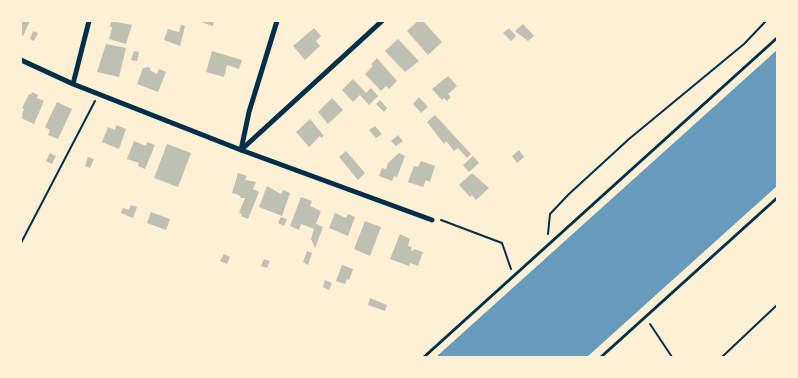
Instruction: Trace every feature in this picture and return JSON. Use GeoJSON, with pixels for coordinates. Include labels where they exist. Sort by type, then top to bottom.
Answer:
{"type":"FeatureCollection","features":[{"type":"Feature","properties":{"kind":"street"},"geometry":{"type":"LineString","coordinates":[[73,84],[89,21]]}},
{"type":"Feature","properties":{"kind":"street"},"geometry":{"type":"LineString","coordinates":[[241,150],[249,112],[277,21]]}},
{"type":"Feature","properties":{"kind":"street"},"geometry":{"type":"LineString","coordinates":[[241,150],[382,21]]}},
{"type":"Feature","properties":{"kind":"street"},"geometry":{"type":"LineString","coordinates":[[21,60],[73,84],[241,150],[432,220]]}},
{"type":"Feature","properties":{"kind":"lane"},"geometry":{"type":"LineString","coordinates":[[424,357],[777,38]]}},
{"type":"Feature","properties":{"kind":"lane"},"geometry":{"type":"LineString","coordinates":[[601,357],[777,198]]}},
{"type":"Feature","properties":{"kind":"path"},"geometry":{"type":"LineString","coordinates":[[547,247],[550,214],[569,194],[629,140],[744,44],[766,21]]}},
{"type":"Feature","properties":{"kind":"path"},"geometry":{"type":"LineString","coordinates":[[21,243],[99,94]]}},
{"type":"Feature","properties":{"kind":"path"},"geometry":{"type":"LineString","coordinates":[[432,220],[436,219],[502,243],[513,277]]}},
{"type":"Feature","properties":{"kind":"path"},"geometry":{"type":"LineString","coordinates":[[722,357],[777,305]]}},
{"type":"Feature","properties":{"kind":"path"},"geometry":{"type":"LineString","coordinates":[[645,317],[672,357]]}},
{"type":"Feature","properties":{"kind":"water"},"geometry":{"type":"Polygon","coordinates":[[[777,50],[777,186],[587,357],[436,357],[777,50]]]}},
{"type":"Feature","properties":{"kind":"building"},"geometry":{"type":"Polygon","coordinates":[[[21,21],[30,21],[23,36],[21,35],[21,21]]]}},
{"type":"Feature","properties":{"kind":"building"},"geometry":{"type":"Polygon","coordinates":[[[111,21],[132,25],[126,44],[109,39],[112,27],[110,27],[111,21]]]}},
{"type":"Feature","properties":{"kind":"building"},"geometry":{"type":"Polygon","coordinates":[[[198,21],[214,21],[213,26],[198,21]]]}},
{"type":"Feature","properties":{"kind":"building"},"geometry":{"type":"Polygon","coordinates":[[[418,21],[423,21],[442,42],[428,55],[407,31],[418,21]]]}},
{"type":"Feature","properties":{"kind":"building"},"geometry":{"type":"Polygon","coordinates":[[[523,24],[534,36],[528,41],[515,31],[523,24]]]}},
{"type":"Feature","properties":{"kind":"building"},"geometry":{"type":"Polygon","coordinates":[[[181,25],[185,26],[180,46],[164,40],[168,29],[179,32],[181,25]]]}},
{"type":"Feature","properties":{"kind":"building"},"geometry":{"type":"Polygon","coordinates":[[[314,28],[321,36],[316,41],[320,46],[305,60],[293,46],[314,28]]]}},
{"type":"Feature","properties":{"kind":"building"},"geometry":{"type":"Polygon","coordinates":[[[509,28],[516,36],[511,41],[503,33],[509,28]]]}},
{"type":"Feature","properties":{"kind":"building"},"geometry":{"type":"Polygon","coordinates":[[[33,31],[38,33],[34,41],[30,39],[33,31]]]}},
{"type":"Feature","properties":{"kind":"building"},"geometry":{"type":"Polygon","coordinates":[[[398,39],[419,61],[405,72],[385,51],[398,39]]]}},
{"type":"Feature","properties":{"kind":"building"},"geometry":{"type":"Polygon","coordinates":[[[106,44],[126,48],[119,77],[97,72],[106,44]]]}},
{"type":"Feature","properties":{"kind":"building"},"geometry":{"type":"Polygon","coordinates":[[[134,51],[139,52],[137,61],[131,60],[134,51]]]}},
{"type":"Feature","properties":{"kind":"building"},"geometry":{"type":"Polygon","coordinates":[[[212,51],[242,60],[239,69],[227,65],[224,77],[206,72],[212,51]]]}},
{"type":"Feature","properties":{"kind":"building"},"geometry":{"type":"Polygon","coordinates":[[[377,58],[397,81],[389,89],[386,86],[381,91],[365,74],[373,66],[371,64],[377,58]]]}},
{"type":"Feature","properties":{"kind":"building"},"geometry":{"type":"Polygon","coordinates":[[[149,67],[151,71],[157,74],[159,69],[166,72],[158,92],[137,84],[143,68],[149,67]]]}},
{"type":"Feature","properties":{"kind":"building"},"geometry":{"type":"Polygon","coordinates":[[[448,76],[457,86],[448,94],[451,97],[447,101],[444,98],[442,100],[432,89],[448,76]]]}},
{"type":"Feature","properties":{"kind":"building"},"geometry":{"type":"Polygon","coordinates":[[[353,79],[366,93],[371,88],[378,96],[369,105],[360,95],[353,102],[342,90],[353,79]]]}},
{"type":"Feature","properties":{"kind":"building"},"geometry":{"type":"Polygon","coordinates":[[[32,92],[38,95],[37,98],[44,101],[34,124],[21,118],[24,109],[22,108],[32,92]]]}},
{"type":"Feature","properties":{"kind":"building"},"geometry":{"type":"Polygon","coordinates":[[[419,97],[428,107],[421,113],[413,104],[419,97]]]}},
{"type":"Feature","properties":{"kind":"building"},"geometry":{"type":"Polygon","coordinates":[[[332,98],[343,110],[328,124],[318,112],[332,98]]]}},
{"type":"Feature","properties":{"kind":"building"},"geometry":{"type":"Polygon","coordinates":[[[380,100],[387,108],[384,112],[376,104],[380,100]]]}},
{"type":"Feature","properties":{"kind":"building"},"geometry":{"type":"Polygon","coordinates":[[[57,102],[72,109],[58,139],[48,135],[50,130],[45,127],[57,102]]]}},
{"type":"Feature","properties":{"kind":"building"},"geometry":{"type":"Polygon","coordinates":[[[435,115],[471,154],[467,158],[458,148],[454,151],[446,141],[444,144],[427,122],[435,115]]]}},
{"type":"Feature","properties":{"kind":"building"},"geometry":{"type":"Polygon","coordinates":[[[310,119],[324,136],[321,138],[320,136],[309,147],[296,132],[310,119]]]}},
{"type":"Feature","properties":{"kind":"building"},"geometry":{"type":"Polygon","coordinates":[[[116,125],[126,129],[119,149],[102,142],[108,127],[115,130],[116,125]]]}},
{"type":"Feature","properties":{"kind":"building"},"geometry":{"type":"Polygon","coordinates":[[[375,126],[382,134],[376,138],[369,130],[375,126]]]}},
{"type":"Feature","properties":{"kind":"building"},"geometry":{"type":"Polygon","coordinates":[[[398,135],[403,141],[396,146],[391,141],[398,135]]]}},
{"type":"Feature","properties":{"kind":"building"},"geometry":{"type":"Polygon","coordinates":[[[134,141],[146,146],[147,142],[155,145],[145,169],[138,166],[139,163],[127,159],[134,141]]]}},
{"type":"Feature","properties":{"kind":"building"},"geometry":{"type":"Polygon","coordinates":[[[167,144],[191,153],[178,187],[154,178],[167,144]]]}},
{"type":"Feature","properties":{"kind":"building"},"geometry":{"type":"Polygon","coordinates":[[[519,150],[524,157],[517,163],[512,156],[519,150]]]}},
{"type":"Feature","properties":{"kind":"building"},"geometry":{"type":"Polygon","coordinates":[[[346,151],[365,173],[358,180],[339,157],[346,151]]]}},
{"type":"Feature","properties":{"kind":"building"},"geometry":{"type":"Polygon","coordinates":[[[50,153],[56,156],[52,164],[46,161],[50,153]]]}},
{"type":"Feature","properties":{"kind":"building"},"geometry":{"type":"Polygon","coordinates":[[[399,153],[405,156],[397,177],[394,176],[392,181],[379,176],[382,168],[386,169],[388,163],[399,153]]]}},
{"type":"Feature","properties":{"kind":"building"},"geometry":{"type":"Polygon","coordinates":[[[473,156],[479,163],[469,172],[463,165],[473,156]]]}},
{"type":"Feature","properties":{"kind":"building"},"geometry":{"type":"Polygon","coordinates":[[[88,157],[94,159],[90,168],[85,166],[88,157]]]}},
{"type":"Feature","properties":{"kind":"building"},"geometry":{"type":"Polygon","coordinates":[[[421,161],[435,166],[430,182],[426,180],[423,187],[408,182],[414,166],[418,167],[421,161]]]}},
{"type":"Feature","properties":{"kind":"building"},"geometry":{"type":"Polygon","coordinates":[[[238,173],[247,176],[245,180],[256,182],[253,189],[259,192],[248,219],[239,213],[245,198],[232,193],[238,173]]]}},
{"type":"Feature","properties":{"kind":"building"},"geometry":{"type":"Polygon","coordinates":[[[472,173],[489,188],[476,200],[472,195],[470,197],[459,185],[472,173]]]}},
{"type":"Feature","properties":{"kind":"building"},"geometry":{"type":"Polygon","coordinates":[[[267,186],[281,194],[283,190],[290,193],[282,216],[259,207],[267,186]]]}},
{"type":"Feature","properties":{"kind":"building"},"geometry":{"type":"Polygon","coordinates":[[[301,197],[312,201],[310,206],[321,211],[316,224],[323,227],[315,248],[311,239],[314,229],[301,224],[299,230],[290,226],[301,197]]]}},
{"type":"Feature","properties":{"kind":"building"},"geometry":{"type":"Polygon","coordinates":[[[131,205],[137,207],[133,218],[121,213],[123,208],[129,210],[131,205]]]}},
{"type":"Feature","properties":{"kind":"building"},"geometry":{"type":"Polygon","coordinates":[[[151,212],[170,219],[166,230],[147,223],[151,212]]]}},
{"type":"Feature","properties":{"kind":"building"},"geometry":{"type":"Polygon","coordinates":[[[335,213],[346,218],[348,214],[355,217],[348,236],[329,228],[335,213]]]}},
{"type":"Feature","properties":{"kind":"building"},"geometry":{"type":"Polygon","coordinates":[[[281,217],[287,219],[284,226],[278,223],[281,217]]]}},
{"type":"Feature","properties":{"kind":"building"},"geometry":{"type":"Polygon","coordinates":[[[365,221],[381,227],[370,256],[354,249],[365,221]]]}},
{"type":"Feature","properties":{"kind":"building"},"geometry":{"type":"Polygon","coordinates":[[[400,234],[410,239],[408,246],[412,247],[411,250],[423,252],[418,266],[410,263],[409,266],[390,259],[400,234]]]}},
{"type":"Feature","properties":{"kind":"building"},"geometry":{"type":"Polygon","coordinates":[[[307,251],[312,253],[308,265],[303,262],[307,251]]]}},
{"type":"Feature","properties":{"kind":"building"},"geometry":{"type":"Polygon","coordinates":[[[224,254],[230,257],[227,264],[220,261],[224,254]]]}},
{"type":"Feature","properties":{"kind":"building"},"geometry":{"type":"Polygon","coordinates":[[[264,259],[270,261],[267,268],[261,266],[264,259]]]}},
{"type":"Feature","properties":{"kind":"building"},"geometry":{"type":"Polygon","coordinates":[[[342,265],[353,269],[349,280],[347,279],[345,284],[336,281],[342,265]]]}},
{"type":"Feature","properties":{"kind":"building"},"geometry":{"type":"Polygon","coordinates":[[[325,280],[332,283],[329,290],[323,287],[325,280]]]}},
{"type":"Feature","properties":{"kind":"building"},"geometry":{"type":"Polygon","coordinates":[[[370,298],[387,305],[385,311],[368,305],[370,298]]]}}]}
